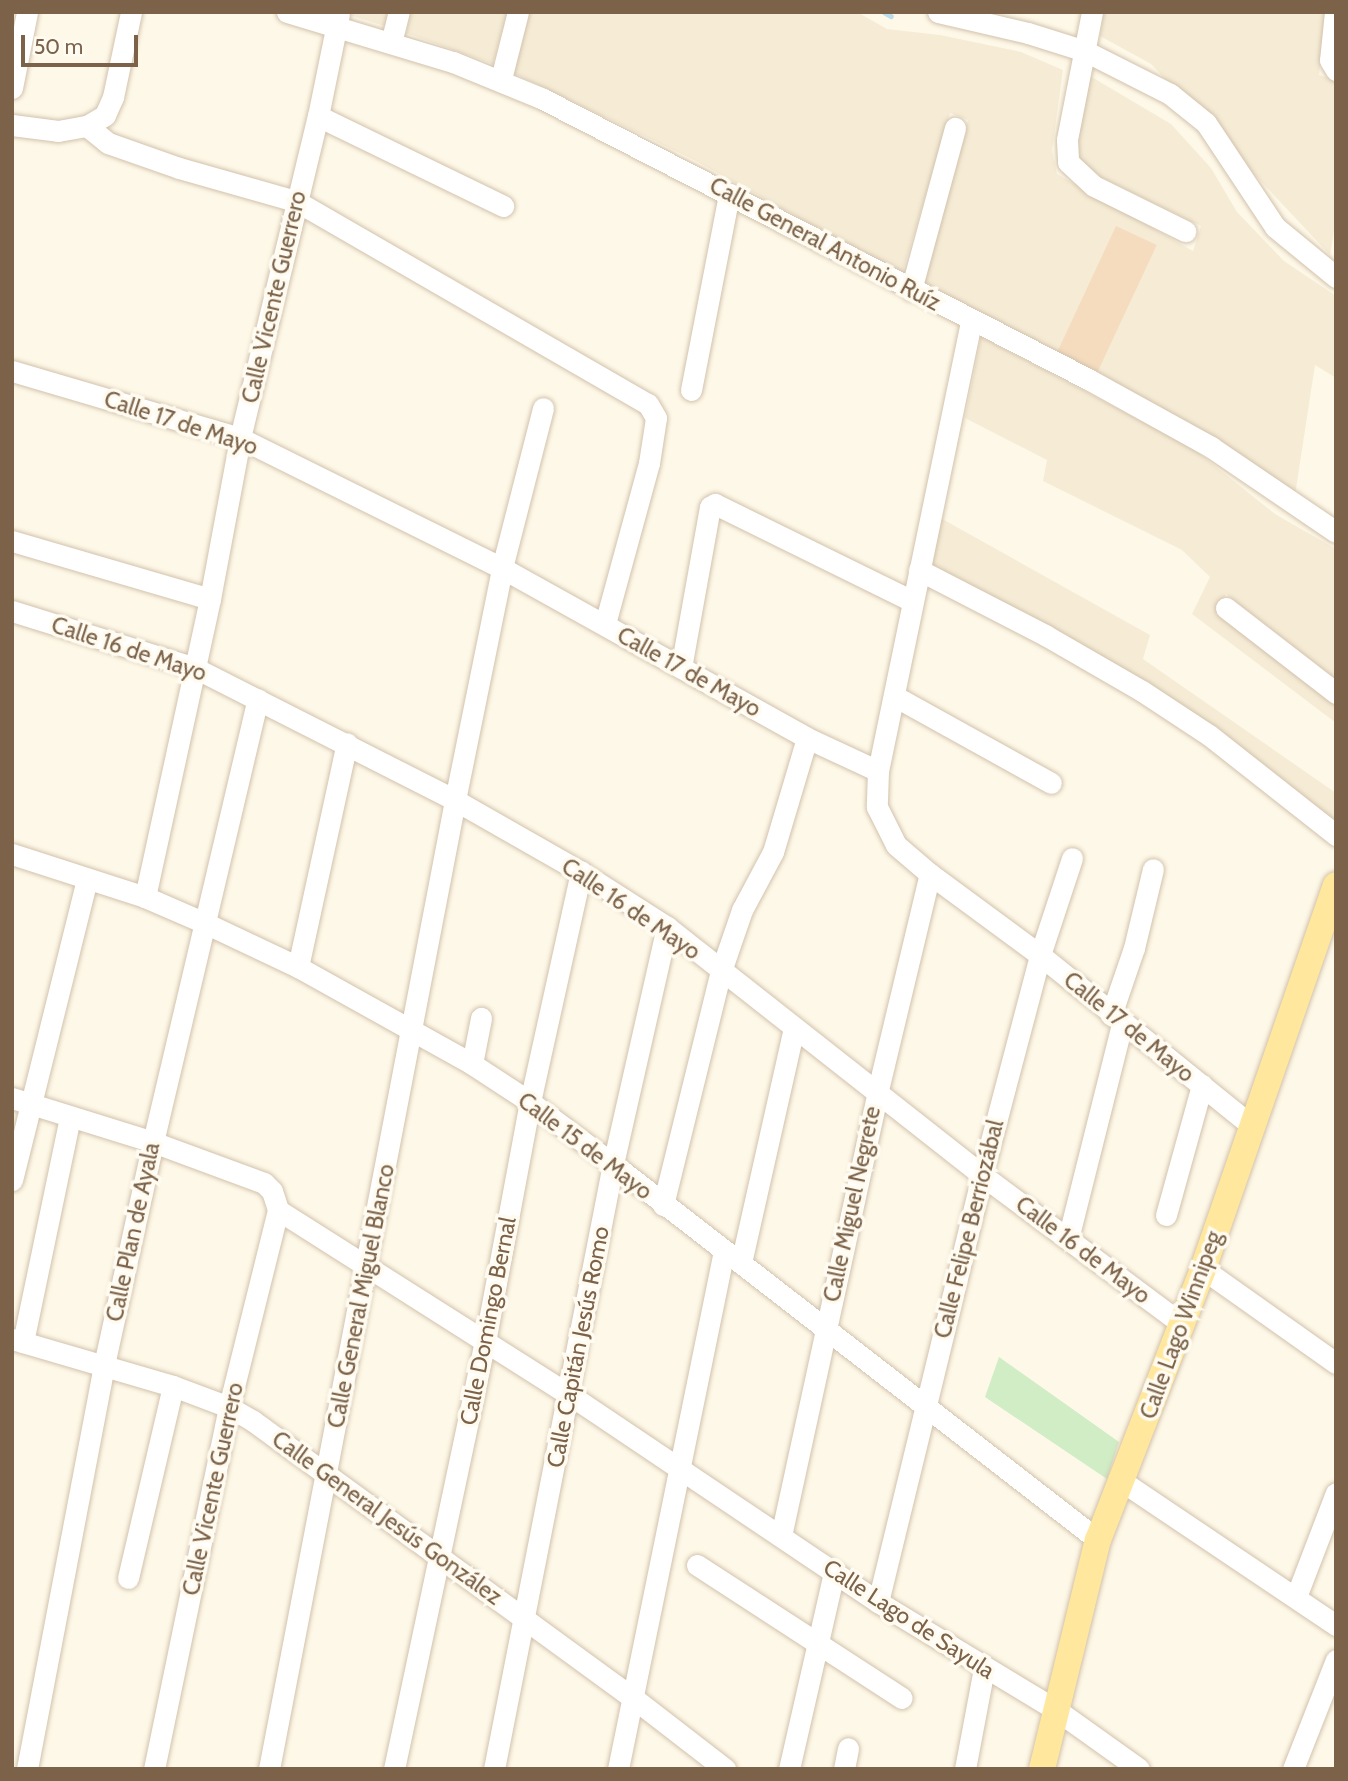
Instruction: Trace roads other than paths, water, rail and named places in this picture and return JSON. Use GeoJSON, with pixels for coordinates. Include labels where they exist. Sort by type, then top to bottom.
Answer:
{"type":"FeatureCollection","features":[{"type":"Feature","properties":{"kind":"main road","name":"Calle Lago Winnipeg"},"geometry":{"type":"LineString","coordinates":[[1042,1769],[1098,1540],[1123,1482],[1203,1269],[1336,884]]}},
{"type":"Feature","properties":{"kind":"street"},"geometry":{"type":"LineString","coordinates":[[12,88],[27,12]]}},
{"type":"Feature","properties":{"kind":"street"},"geometry":{"type":"LineString","coordinates":[[12,125],[49,131],[87,126],[109,110],[131,12]]}},
{"type":"Feature","properties":{"kind":"street","name":"Calle General Antonio Ruíz"},"geometry":{"type":"LineString","coordinates":[[288,12],[338,19],[391,43],[501,79],[729,194],[971,322],[1088,379],[1211,447],[1336,533]]}},
{"type":"Feature","properties":{"kind":"street"},"geometry":{"type":"LineString","coordinates":[[391,43],[399,12]]}},
{"type":"Feature","properties":{"kind":"street"},"geometry":{"type":"LineString","coordinates":[[501,79],[518,12]]}},
{"type":"Feature","properties":{"kind":"street"},"geometry":{"type":"LineString","coordinates":[[939,12],[1016,29],[1085,51],[1170,94],[1206,123],[1275,227],[1336,277]]}},
{"type":"Feature","properties":{"kind":"street"},"geometry":{"type":"LineString","coordinates":[[1092,12],[1066,140],[1068,162],[1094,186],[1185,231]]}},
{"type":"Feature","properties":{"kind":"street"},"geometry":{"type":"LineString","coordinates":[[1333,65],[1335,12]]}},
{"type":"Feature","properties":{"kind":"street","name":"Calle Vicente Guerrero"},"geometry":{"type":"LineString","coordinates":[[145,897],[210,599],[240,438],[318,116],[338,19]]}},
{"type":"Feature","properties":{"kind":"street"},"geometry":{"type":"LineString","coordinates":[[318,116],[503,205]]}},
{"type":"Feature","properties":{"kind":"street"},"geometry":{"type":"LineString","coordinates":[[87,126],[108,143],[179,168],[296,201],[649,404],[656,418],[649,463],[605,624]]}},
{"type":"Feature","properties":{"kind":"street"},"geometry":{"type":"LineString","coordinates":[[911,290],[955,128]]}},
{"type":"Feature","properties":{"kind":"street"},"geometry":{"type":"LineString","coordinates":[[691,390],[729,194]]}},
{"type":"Feature","properties":{"kind":"street"},"geometry":{"type":"LineString","coordinates":[[878,771],[896,697],[912,601],[971,322]]}},
{"type":"Feature","properties":{"kind":"street","name":"Calle 17 de Mayo"},"geometry":{"type":"LineString","coordinates":[[12,371],[240,438],[502,568],[807,738],[878,771],[877,807],[896,845],[930,874],[1040,955],[1116,1019],[1251,1125]]}},
{"type":"Feature","properties":{"kind":"street","name":"Calle General Miguel Blanco"},"geometry":{"type":"LineString","coordinates":[[269,1769],[368,1266],[410,1028],[502,568],[543,408]]}},
{"type":"Feature","properties":{"kind":"street"},"geometry":{"type":"LineString","coordinates":[[681,668],[710,507],[718,504],[912,601]]}},
{"type":"Feature","properties":{"kind":"street"},"geometry":{"type":"LineString","coordinates":[[12,541],[210,599]]}},
{"type":"Feature","properties":{"kind":"street"},"geometry":{"type":"LineString","coordinates":[[919,570],[1045,635],[1142,691],[1209,735],[1336,835]]}},
{"type":"Feature","properties":{"kind":"street"},"geometry":{"type":"LineString","coordinates":[[1226,608],[1336,693]]}},
{"type":"Feature","properties":{"kind":"street","name":"Calle 16 de Mayo"},"geometry":{"type":"LineString","coordinates":[[12,611],[195,668],[456,800],[581,873],[667,927],[982,1175],[1182,1324]]}},
{"type":"Feature","properties":{"kind":"street"},"geometry":{"type":"LineString","coordinates":[[896,697],[1051,783]]}},
{"type":"Feature","properties":{"kind":"street","name":"Calle Plan de Ayala"},"geometry":{"type":"LineString","coordinates":[[27,1769],[104,1365],[153,1142],[258,699]]}},
{"type":"Feature","properties":{"kind":"street"},"geometry":{"type":"LineString","coordinates":[[663,1205],[722,971],[742,911],[771,860],[807,738]]}},
{"type":"Feature","properties":{"kind":"street"},"geometry":{"type":"LineString","coordinates":[[298,967],[347,743]]}},
{"type":"Feature","properties":{"kind":"street","name":"Calle 15 de Mayo"},"geometry":{"type":"LineString","coordinates":[[12,854],[145,897],[205,923],[298,967],[472,1063],[613,1164],[1098,1540]]}},
{"type":"Feature","properties":{"kind":"street","name":"Calle Felipe Berriozábal"},"geometry":{"type":"LineString","coordinates":[[878,1602],[982,1175],[1040,955],[1072,858]]}},
{"type":"Feature","properties":{"kind":"street"},"geometry":{"type":"LineString","coordinates":[[1068,1239],[1116,1019],[1153,869]]}},
{"type":"Feature","properties":{"kind":"street","name":"Calle Domingo Bernal"},"geometry":{"type":"LineString","coordinates":[[394,1769],[485,1342],[530,1102],[581,873]]}},
{"type":"Feature","properties":{"kind":"street","name":"Calle Miguel Negrete"},"geometry":{"type":"LineString","coordinates":[[781,1536],[877,1094],[930,874]]}},
{"type":"Feature","properties":{"kind":"street"},"geometry":{"type":"LineString","coordinates":[[12,1180],[21,1101],[87,879]]}},
{"type":"Feature","properties":{"kind":"street","name":"Calle Capitán Jesús Romo"},"geometry":{"type":"LineString","coordinates":[[494,1769],[570,1395],[613,1164],[667,927]]}},
{"type":"Feature","properties":{"kind":"street"},"geometry":{"type":"LineString","coordinates":[[472,1063],[481,1018]]}},
{"type":"Feature","properties":{"kind":"street"},"geometry":{"type":"LineString","coordinates":[[618,1769],[680,1468],[732,1257],[794,1028]]}},
{"type":"Feature","properties":{"kind":"street"},"geometry":{"type":"LineString","coordinates":[[1166,1215],[1202,1085]]}},
{"type":"Feature","properties":{"kind":"street"},"geometry":{"type":"LineString","coordinates":[[21,1101],[153,1142],[264,1183],[272,1191],[278,1210]]}},
{"type":"Feature","properties":{"kind":"street"},"geometry":{"type":"LineString","coordinates":[[18,1341],[70,1118]]}},
{"type":"Feature","properties":{"kind":"street","name":"Calle Vicente Guerrero"},"geometry":{"type":"LineString","coordinates":[[154,1769],[229,1407],[278,1210]]}},
{"type":"Feature","properties":{"kind":"street","name":"Calle Lago de Sayula"},"geometry":{"type":"LineString","coordinates":[[278,1210],[570,1395],[878,1602],[1055,1709],[1139,1769]]}},
{"type":"Feature","properties":{"kind":"street"},"geometry":{"type":"LineString","coordinates":[[1203,1269],[1336,1363]]}},
{"type":"Feature","properties":{"kind":"street","name":"Calle General Jesús González"},"geometry":{"type":"LineString","coordinates":[[18,1341],[104,1365],[229,1407],[285,1442],[632,1697],[725,1769]]}},
{"type":"Feature","properties":{"kind":"street"},"geometry":{"type":"LineString","coordinates":[[128,1578],[173,1387]]}},
{"type":"Feature","properties":{"kind":"street"},"geometry":{"type":"LineString","coordinates":[[1123,1482],[1336,1625]]}},
{"type":"Feature","properties":{"kind":"street"},"geometry":{"type":"LineString","coordinates":[[1296,1597],[1336,1493]]}},
{"type":"Feature","properties":{"kind":"street"},"geometry":{"type":"LineString","coordinates":[[697,1565],[902,1698]]}},
{"type":"Feature","properties":{"kind":"street"},"geometry":{"type":"LineString","coordinates":[[789,1769],[834,1572]]}},
{"type":"Feature","properties":{"kind":"street"},"geometry":{"type":"LineString","coordinates":[[1293,1769],[1336,1660]]}},
{"type":"Feature","properties":{"kind":"street"},"geometry":{"type":"LineString","coordinates":[[965,1769],[984,1668]]}},
{"type":"Feature","properties":{"kind":"waterway"},"geometry":{"type":"LineString","coordinates":[[884,12],[891,16]]}}]}
